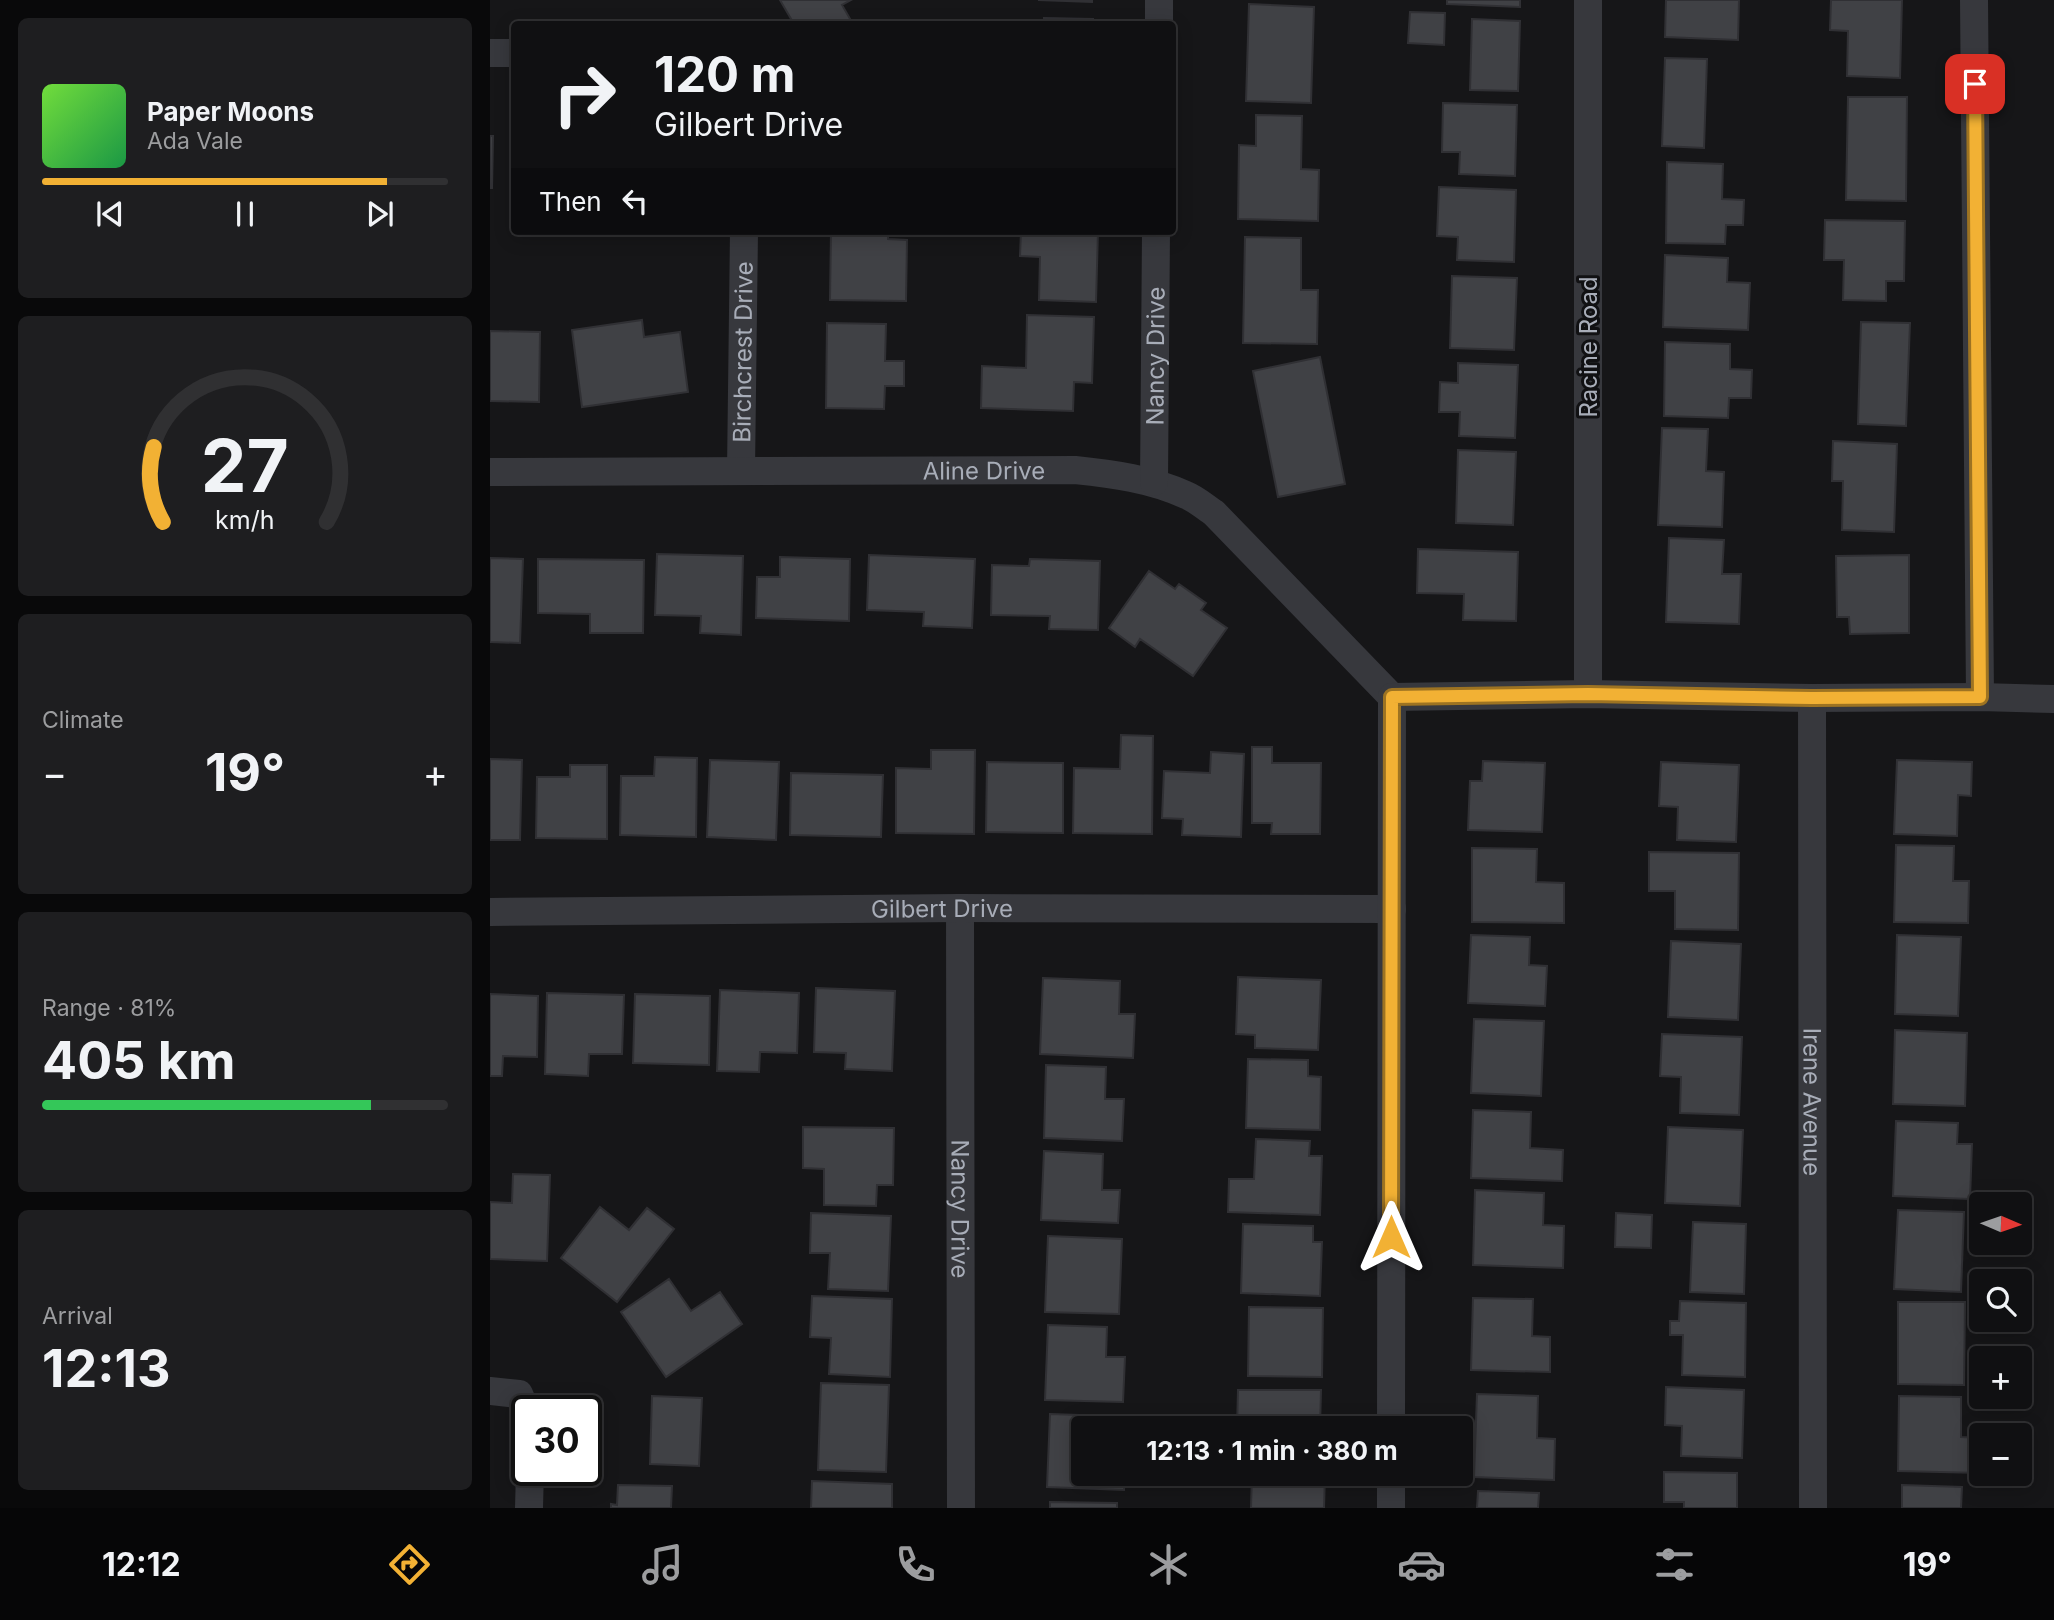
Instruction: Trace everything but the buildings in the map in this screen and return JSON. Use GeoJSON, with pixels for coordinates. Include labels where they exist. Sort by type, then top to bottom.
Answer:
{"type":"FeatureCollection","features":[{"type":"Feature","properties":{"kind":"street"},"geometry":{"type":"LineString","coordinates":[[1159,0],[1159,21]]}},
{"type":"Feature","properties":{"kind":"street","name":"Racine Road"},"geometry":{"type":"LineString","coordinates":[[1588,0],[1588,694]]}},
{"type":"Feature","properties":{"kind":"street"},"geometry":{"type":"LineString","coordinates":[[1974,0],[1980,697]]}},
{"type":"Feature","properties":{"kind":"street"},"geometry":{"type":"LineString","coordinates":[[490,53],[511,53]]}},
{"type":"Feature","properties":{"kind":"street","name":"Birchcrest Drive"},"geometry":{"type":"LineString","coordinates":[[741,471],[744,235]]}},
{"type":"Feature","properties":{"kind":"street","name":"Nancy Drive"},"geometry":{"type":"LineString","coordinates":[[1154,482],[1157,235]]}},
{"type":"Feature","properties":{"kind":"street","name":"Aline Drive"},"geometry":{"type":"LineString","coordinates":[[490,472],[1075,470],[1154,482],[1189,496],[1214,513],[1392,697]]}},
{"type":"Feature","properties":{"kind":"street"},"geometry":{"type":"LineString","coordinates":[[1391,1416],[1392,697],[1588,694],[2054,699]]}},
{"type":"Feature","properties":{"kind":"street","name":"Irene Avenue"},"geometry":{"type":"LineString","coordinates":[[1812,698],[1813,1508]]}},
{"type":"Feature","properties":{"kind":"street","name":"Nancy Drive"},"geometry":{"type":"LineString","coordinates":[[960,908],[961,1508]]}},
{"type":"Feature","properties":{"kind":"street","name":"Gilbert Drive"},"geometry":{"type":"LineString","coordinates":[[490,912],[960,908],[1392,909]]}},
{"type":"Feature","properties":{"kind":"street"},"geometry":{"type":"LineString","coordinates":[[490,1391],[511,1399]]}},
{"type":"Feature","properties":{"kind":"street"},"geometry":{"type":"LineString","coordinates":[[529,1508],[530,1486]]}},
{"type":"Feature","properties":{"kind":"street"},"geometry":{"type":"LineString","coordinates":[[1391,1486],[1391,1508]]}},
{"type":"Feature","properties":{"kind":"route"},"geometry":{"type":"LineString","coordinates":[[1391,1237],[1392,697],[1588,694],[1812,698],[1980,697],[1975,84]]}}]}
